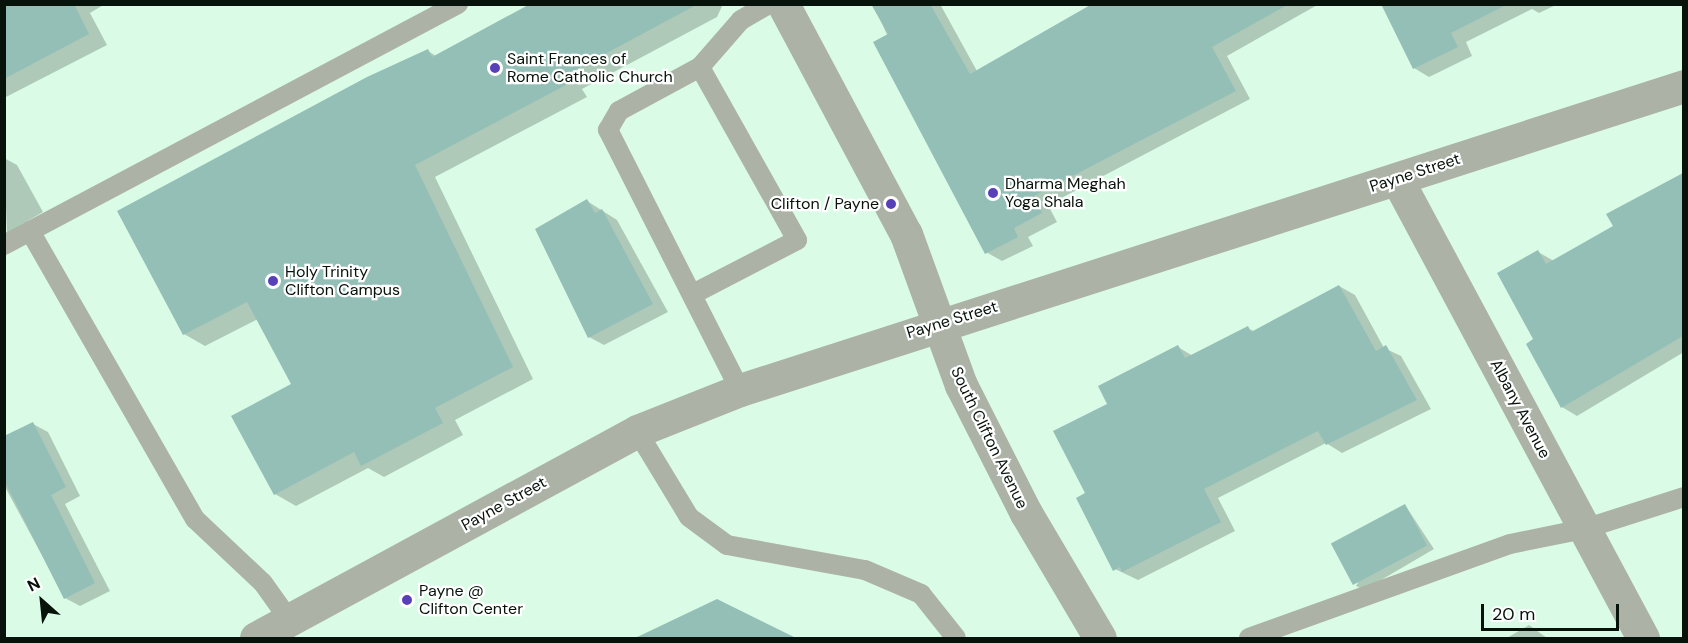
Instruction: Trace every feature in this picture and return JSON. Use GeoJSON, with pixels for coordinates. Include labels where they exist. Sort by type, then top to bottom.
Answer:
{"type":"FeatureCollection","features":[{"type":"Feature","properties":{"kind":"street","name":"South Clifton Avenue"},"geometry":{"type":"LineString","coordinates":[[783,4],[906,234],[961,385],[1026,513],[1100,639]]}},
{"type":"Feature","properties":{"kind":"street","name":"Payne Street"},"geometry":{"type":"LineString","coordinates":[[256,639],[637,431],[740,390],[1683,86]]}},
{"type":"Feature","properties":{"kind":"street","name":"Albany Avenue"},"geometry":{"type":"LineString","coordinates":[[1397,179],[1643,639]]}},
{"type":"Feature","properties":{"kind":"lane"},"geometry":{"type":"LineString","coordinates":[[4,244],[458,4]]}},
{"type":"Feature","properties":{"kind":"lane"},"geometry":{"type":"LineString","coordinates":[[740,390],[608,130],[619,111],[700,67],[741,20],[769,4]]}},
{"type":"Feature","properties":{"kind":"lane"},"geometry":{"type":"LineString","coordinates":[[693,294],[798,240],[700,67]]}},
{"type":"Feature","properties":{"kind":"lane"},"geometry":{"type":"LineString","coordinates":[[30,231],[195,519],[263,583],[290,621]]}},
{"type":"Feature","properties":{"kind":"lane"},"geometry":{"type":"LineString","coordinates":[[637,431],[689,517],[727,545],[865,570],[921,594],[956,639]]}},
{"type":"Feature","properties":{"kind":"lane"},"geometry":{"type":"LineString","coordinates":[[1249,639],[1510,544],[1584,529],[1683,497]]}},
{"type":"Feature","properties":{"kind":"building"},"geometry":{"type":"Polygon","coordinates":[[[4,4],[74,4],[89,34],[4,79],[4,4]]]}},
{"type":"Feature","properties":{"kind":"building","name":"Holy Trinity Clifton Campus"},"geometry":{"type":"Polygon","coordinates":[[[530,4],[698,4],[562,77],[566,85],[415,165],[513,367],[435,408],[443,423],[361,466],[354,452],[274,495],[231,416],[291,384],[247,302],[183,335],[117,211],[367,77],[428,49],[432,57],[530,4]]]}},
{"type":"Feature","properties":{"kind":"building"},"geometry":{"type":"Polygon","coordinates":[[[871,4],[930,4],[970,74],[1092,4],[1289,4],[1212,47],[1236,91],[1034,196],[1042,213],[1014,228],[1018,237],[985,254],[873,42],[888,34],[871,4]]]}},
{"type":"Feature","properties":{"kind":"building"},"geometry":{"type":"Polygon","coordinates":[[[1381,4],[1508,4],[1451,33],[1458,47],[1413,69],[1381,4]]]}},
{"type":"Feature","properties":{"kind":"building"},"geometry":{"type":"Polygon","coordinates":[[[1683,173],[1683,336],[1561,408],[1526,344],[1533,339],[1497,273],[1538,250],[1546,264],[1613,226],[1606,214],[1683,173]]]}},
{"type":"Feature","properties":{"kind":"building"},"geometry":{"type":"Polygon","coordinates":[[[587,199],[595,213],[602,209],[653,304],[588,338],[535,229],[587,199]]]}},
{"type":"Feature","properties":{"kind":"building"},"geometry":{"type":"Polygon","coordinates":[[[1339,285],[1376,351],[1386,345],[1417,400],[1326,445],[1318,431],[1204,489],[1221,522],[1122,572],[1120,567],[1113,571],[1076,498],[1085,493],[1053,431],[1107,404],[1098,386],[1178,345],[1185,358],[1248,326],[1251,332],[1339,285]]]}},
{"type":"Feature","properties":{"kind":"building"},"geometry":{"type":"Polygon","coordinates":[[[33,422],[66,487],[51,495],[95,583],[64,599],[4,480],[4,436],[33,422]]]}},
{"type":"Feature","properties":{"kind":"building"},"geometry":{"type":"Polygon","coordinates":[[[1405,504],[1427,545],[1353,585],[1331,543],[1405,504]]]}},
{"type":"Feature","properties":{"kind":"building"},"geometry":{"type":"Polygon","coordinates":[[[717,599],[798,639],[633,639],[717,599]]]}},
{"type":"Feature","properties":{"kind":"place","name":"Saint Frances of Rome Catholic Church"},"geometry":{"type":"Point","coordinates":[495,68]}},
{"type":"Feature","properties":{"kind":"place","name":"Dharma Meghah Yoga Shala"},"geometry":{"type":"Point","coordinates":[993,193]}},
{"type":"Feature","properties":{"kind":"place","name":"Clifton / Payne"},"geometry":{"type":"Point","coordinates":[891,204]}},
{"type":"Feature","properties":{"kind":"place","name":"Holy Trinity Clifton Campus"},"geometry":{"type":"Point","coordinates":[273,281]}},
{"type":"Feature","properties":{"kind":"place","name":"Payne @ Clifton Center"},"geometry":{"type":"Point","coordinates":[407,600]}}]}
